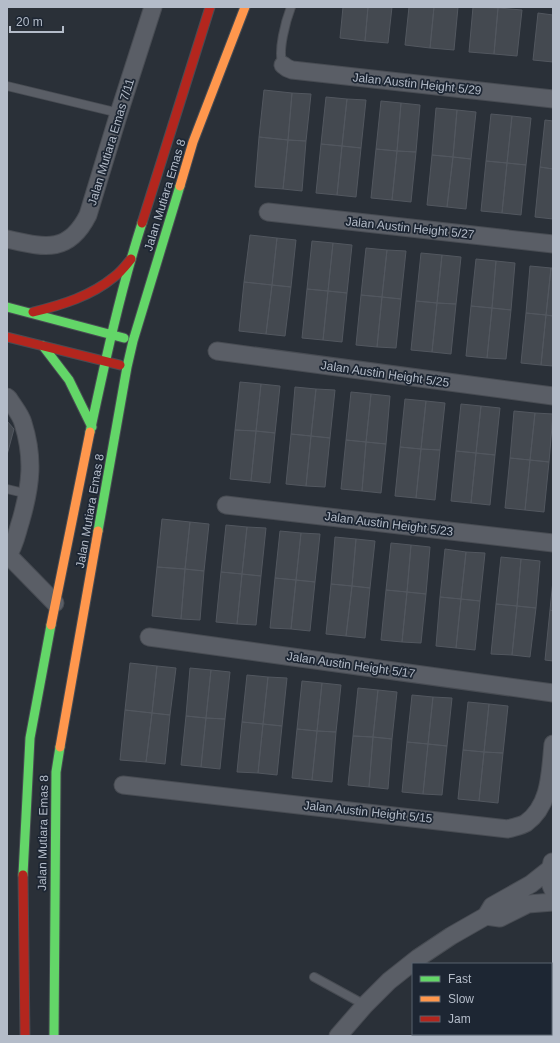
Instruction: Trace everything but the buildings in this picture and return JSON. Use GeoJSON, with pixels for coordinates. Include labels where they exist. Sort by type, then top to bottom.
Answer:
{"type":"FeatureCollection","features":[{"type":"Feature","properties":{"kind":"main road","name":"Jalan Mutiara Emas 8"},"geometry":{"type":"LineString","coordinates":[[25,1036],[23,872],[30,738],[55,603],[111,334],[131,258],[210,7]]}},
{"type":"Feature","properties":{"kind":"main road","name":"Jalan Mutiara Emas 8"},"geometry":{"type":"LineString","coordinates":[[54,1036],[56,772],[127,367],[133,341],[194,142],[245,7]]}},
{"type":"Feature","properties":{"kind":"main road"},"geometry":{"type":"LineString","coordinates":[[30,312],[59,306],[87,295],[115,277],[131,258]]}},
{"type":"Feature","properties":{"kind":"main road"},"geometry":{"type":"LineString","coordinates":[[7,307],[133,341]]}},
{"type":"Feature","properties":{"kind":"main road"},"geometry":{"type":"LineString","coordinates":[[7,337],[127,367]]}},
{"type":"Feature","properties":{"kind":"main road"},"geometry":{"type":"LineString","coordinates":[[43,346],[69,380],[92,427]]}},
{"type":"Feature","properties":{"kind":"street","name":"Jalan Mutiara Emas 7/11"},"geometry":{"type":"LineString","coordinates":[[7,239],[37,246],[52,246],[74,235],[83,226],[88,216],[153,7]]}},
{"type":"Feature","properties":{"kind":"street","name":"Jalan Austin Height 5/29"},"geometry":{"type":"LineString","coordinates":[[282,65],[292,70],[553,99]]}},
{"type":"Feature","properties":{"kind":"street","name":"Jalan Austin Height 5/27"},"geometry":{"type":"LineString","coordinates":[[268,212],[553,244]]}},
{"type":"Feature","properties":{"kind":"street","name":"Jalan Austin Height 5/25"},"geometry":{"type":"LineString","coordinates":[[217,351],[553,396]]}},
{"type":"Feature","properties":{"kind":"street"},"geometry":{"type":"LineString","coordinates":[[7,397],[10,399],[23,422],[29,455],[30,475],[28,494],[15,540],[8,556],[55,603]]}},
{"type":"Feature","properties":{"kind":"street","name":"Jalan Austin Height 5/23"},"geometry":{"type":"LineString","coordinates":[[226,505],[553,543]]}},
{"type":"Feature","properties":{"kind":"street","name":"Jalan Austin Height 5/17"},"geometry":{"type":"LineString","coordinates":[[149,637],[553,693]]}},
{"type":"Feature","properties":{"kind":"street","name":"Jalan Austin Height 5/15"},"geometry":{"type":"LineString","coordinates":[[123,785],[508,829],[524,824],[536,814],[544,801],[550,781],[553,744]]}},
{"type":"Feature","properties":{"kind":"street"},"geometry":{"type":"LineString","coordinates":[[551,864],[549,879],[553,890]]}},
{"type":"Feature","properties":{"kind":"street"},"geometry":{"type":"LineString","coordinates":[[338,1036],[365,1005],[389,981],[418,958],[451,936],[486,916],[492,906],[530,884],[551,864]]}},
{"type":"Feature","properties":{"kind":"street"},"geometry":{"type":"LineString","coordinates":[[486,916],[500,918],[528,904],[553,902]]}},
{"type":"Feature","properties":{"kind":"lane"},"geometry":{"type":"LineString","coordinates":[[282,65],[280,54],[290,7]]}},
{"type":"Feature","properties":{"kind":"lane"},"geometry":{"type":"LineString","coordinates":[[7,86],[119,113]]}},
{"type":"Feature","properties":{"kind":"lane"},"geometry":{"type":"LineString","coordinates":[[7,489],[28,494]]}},
{"type":"Feature","properties":{"kind":"lane"},"geometry":{"type":"LineString","coordinates":[[314,977],[365,1005]]}},
{"type":"Feature","properties":{"kind":"traffic: fast"},"geometry":{"type":"LineString","coordinates":[[98,531],[133,341],[180,186]]}},
{"type":"Feature","properties":{"kind":"traffic: fast"},"geometry":{"type":"LineString","coordinates":[[90,432],[107,353],[142,223]]}},
{"type":"Feature","properties":{"kind":"traffic: fast"},"geometry":{"type":"LineString","coordinates":[[7,307],[124,338]]}},
{"type":"Feature","properties":{"kind":"traffic: fast"},"geometry":{"type":"LineString","coordinates":[[43,346],[69,380],[92,427]]}},
{"type":"Feature","properties":{"kind":"traffic: fast"},"geometry":{"type":"LineString","coordinates":[[23,875],[30,738],[51,625]]}},
{"type":"Feature","properties":{"kind":"traffic: fast"},"geometry":{"type":"LineString","coordinates":[[54,1036],[56,772],[60,747]]}},
{"type":"Feature","properties":{"kind":"traffic: slow"},"geometry":{"type":"LineString","coordinates":[[180,186],[193,142],[245,7]]}},
{"type":"Feature","properties":{"kind":"traffic: slow"},"geometry":{"type":"LineString","coordinates":[[51,625],[90,432]]}},
{"type":"Feature","properties":{"kind":"traffic: slow"},"geometry":{"type":"LineString","coordinates":[[60,747],[98,531]]}},
{"type":"Feature","properties":{"kind":"traffic: jam"},"geometry":{"type":"LineString","coordinates":[[142,223],[210,7]]}},
{"type":"Feature","properties":{"kind":"traffic: jam"},"geometry":{"type":"LineString","coordinates":[[33,312],[65,303],[96,290],[117,275],[131,259]]}},
{"type":"Feature","properties":{"kind":"traffic: jam"},"geometry":{"type":"LineString","coordinates":[[7,337],[120,365]]}},
{"type":"Feature","properties":{"kind":"traffic: jam"},"geometry":{"type":"LineString","coordinates":[[23,875],[25,1036]]}}]}
